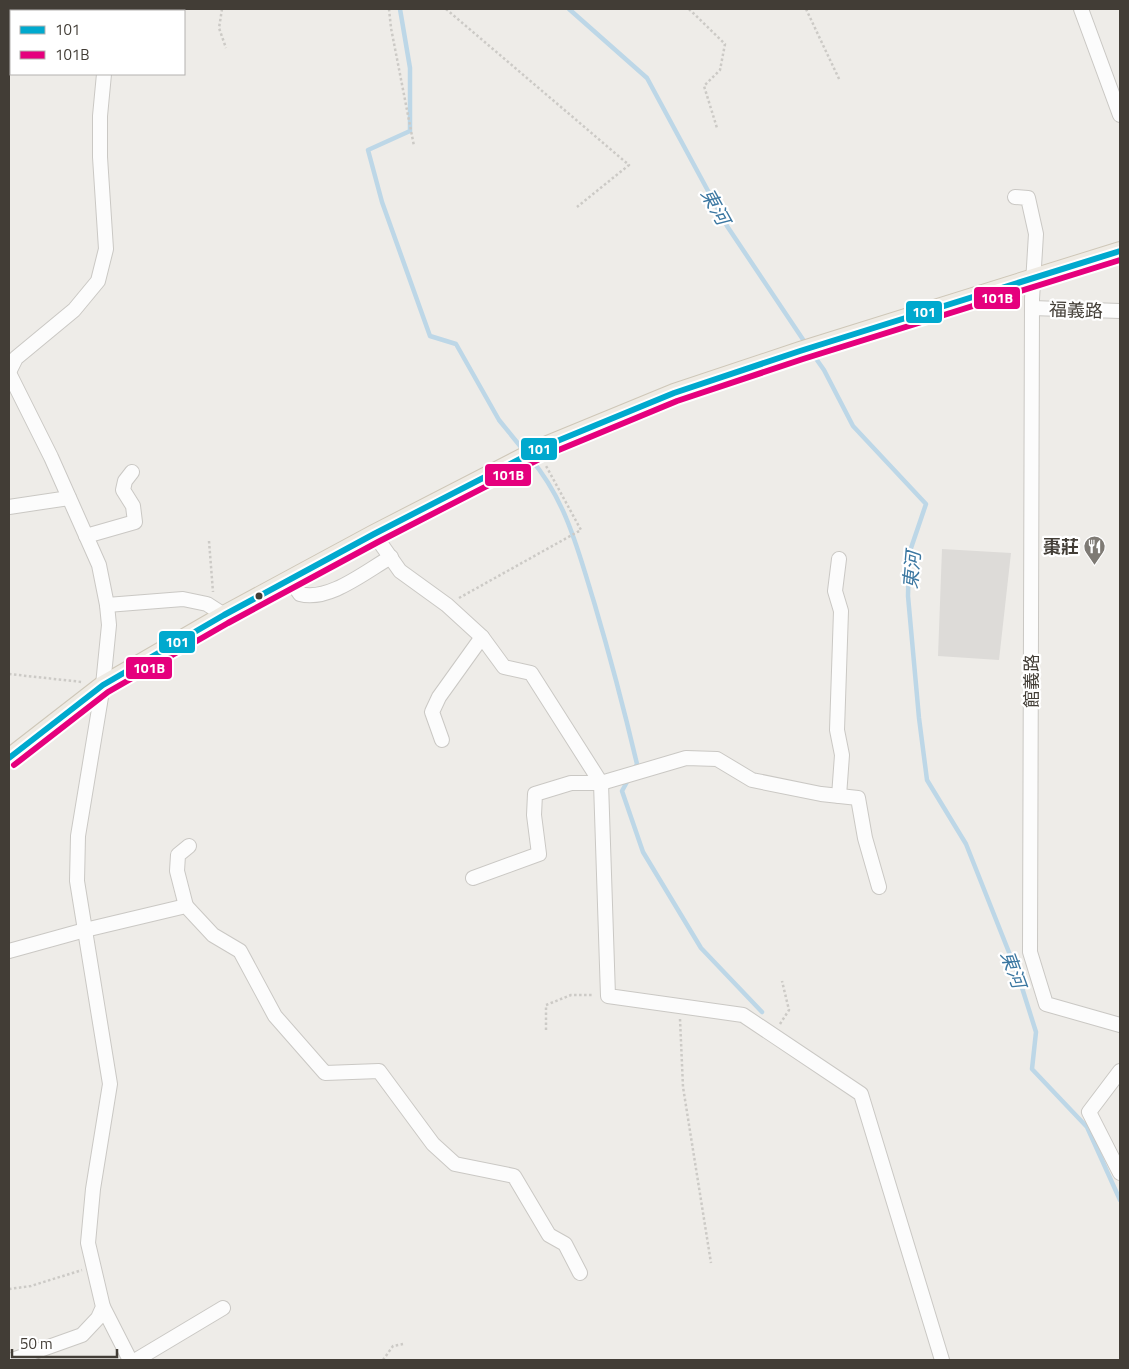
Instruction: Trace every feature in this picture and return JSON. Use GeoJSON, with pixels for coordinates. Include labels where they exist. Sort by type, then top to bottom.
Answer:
{"type":"FeatureCollection","features":[{"type":"Feature","properties":{"kind":"main road"},"geometry":{"type":"LineString","coordinates":[[9,758],[104,684],[290,579],[540,448],[674,393],[800,351],[1120,251]]}},
{"type":"Feature","properties":{"kind":"street"},"geometry":{"type":"LineString","coordinates":[[1081,9],[1120,115]]}},
{"type":"Feature","properties":{"kind":"street"},"geometry":{"type":"LineString","coordinates":[[104,75],[100,116],[100,149],[106,249],[98,281],[74,310],[12,354],[9,372],[51,457],[99,565],[107,605],[109,625],[104,684],[78,836],[77,881],[110,1084],[93,1189],[88,1243],[103,1307],[130,1360]]}},
{"type":"Feature","properties":{"kind":"street","name":"館義路"},"geometry":{"type":"LineString","coordinates":[[1015,197],[1028,198],[1036,234],[1032,279],[1030,952],[1046,1004],[1120,1025]]}},
{"type":"Feature","properties":{"kind":"street","name":"福義路"},"geometry":{"type":"LineString","coordinates":[[1032,308],[1120,312]]}},
{"type":"Feature","properties":{"kind":"street"},"geometry":{"type":"LineString","coordinates":[[86,536],[135,522],[133,506],[123,490],[125,481],[132,472]]}},
{"type":"Feature","properties":{"kind":"street"},"geometry":{"type":"LineString","coordinates":[[9,507],[69,498]]}},
{"type":"Feature","properties":{"kind":"street"},"geometry":{"type":"LineString","coordinates":[[374,534],[400,571],[447,605],[482,637],[504,667],[531,673],[601,783],[608,996],[743,1016],[861,1094],[942,1360]]}},
{"type":"Feature","properties":{"kind":"street"},"geometry":{"type":"LineString","coordinates":[[290,579],[300,594],[307,596],[333,591],[390,557]]}},
{"type":"Feature","properties":{"kind":"street"},"geometry":{"type":"LineString","coordinates":[[838,559],[835,591],[841,611],[837,730],[842,755],[839,796]]}},
{"type":"Feature","properties":{"kind":"street"},"geometry":{"type":"LineString","coordinates":[[107,605],[183,599],[207,604],[224,615]]}},
{"type":"Feature","properties":{"kind":"street"},"geometry":{"type":"LineString","coordinates":[[442,740],[432,712],[439,698],[482,637]]}},
{"type":"Feature","properties":{"kind":"street"},"geometry":{"type":"LineString","coordinates":[[474,878],[539,854],[534,815],[535,794],[570,783],[601,783],[686,758],[717,759],[752,780],[858,798],[865,838],[879,886]]}},
{"type":"Feature","properties":{"kind":"street"},"geometry":{"type":"LineString","coordinates":[[189,846],[178,855],[177,871],[186,906],[213,935],[240,951],[275,1016],[325,1073],[379,1071],[433,1144],[455,1164],[514,1176],[549,1235],[565,1244],[580,1273]]}},
{"type":"Feature","properties":{"kind":"street"},"geometry":{"type":"LineString","coordinates":[[9,951],[85,930],[186,906]]}},
{"type":"Feature","properties":{"kind":"street"},"geometry":{"type":"LineString","coordinates":[[1120,1072],[1089,1112],[1120,1173]]}},
{"type":"Feature","properties":{"kind":"street"},"geometry":{"type":"LineString","coordinates":[[12,1360],[82,1335],[98,1318],[103,1307]]}},
{"type":"Feature","properties":{"kind":"street"},"geometry":{"type":"LineString","coordinates":[[136,1360],[223,1308]]}},
{"type":"Feature","properties":{"kind":"path"},"geometry":{"type":"LineString","coordinates":[[222,9],[219,28],[226,48]]}},
{"type":"Feature","properties":{"kind":"path"},"geometry":{"type":"LineString","coordinates":[[389,9],[414,146]]}},
{"type":"Feature","properties":{"kind":"path"},"geometry":{"type":"LineString","coordinates":[[446,9],[629,165],[578,208]]}},
{"type":"Feature","properties":{"kind":"path"},"geometry":{"type":"LineString","coordinates":[[689,9],[725,44],[720,70],[704,86],[717,128]]}},
{"type":"Feature","properties":{"kind":"path"},"geometry":{"type":"LineString","coordinates":[[806,9],[840,81]]}},
{"type":"Feature","properties":{"kind":"path"},"geometry":{"type":"LineString","coordinates":[[447,605],[581,530],[546,466],[540,448]]}},
{"type":"Feature","properties":{"kind":"path"},"geometry":{"type":"LineString","coordinates":[[209,541],[213,592]]}},
{"type":"Feature","properties":{"kind":"path"},"geometry":{"type":"LineString","coordinates":[[9,674],[104,684]]}},
{"type":"Feature","properties":{"kind":"path"},"geometry":{"type":"LineString","coordinates":[[772,1035],[789,1010],[782,981]]}},
{"type":"Feature","properties":{"kind":"path"},"geometry":{"type":"LineString","coordinates":[[546,1030],[546,1005],[571,995],[608,996]]}},
{"type":"Feature","properties":{"kind":"path"},"geometry":{"type":"LineString","coordinates":[[679,1006],[683,1087],[711,1263]]}},
{"type":"Feature","properties":{"kind":"path"},"geometry":{"type":"LineString","coordinates":[[9,1289],[31,1286],[94,1266]]}},
{"type":"Feature","properties":{"kind":"path"},"geometry":{"type":"LineString","coordinates":[[383,1360],[393,1346],[403,1344]]}},
{"type":"Feature","properties":{"kind":"shaded area"},"geometry":{"type":"Polygon","coordinates":[[[942,549],[1011,553],[999,660],[938,656],[942,549]]]}},
{"type":"Feature","properties":{"kind":"waterway"},"geometry":{"type":"LineString","coordinates":[[400,9],[410,68],[410,131],[368,150],[382,202],[430,336],[456,344],[499,420],[525,452]]}},
{"type":"Feature","properties":{"kind":"waterway","name":"東河"},"geometry":{"type":"LineString","coordinates":[[569,9],[647,78],[727,226],[806,344]]}},
{"type":"Feature","properties":{"kind":"waterway","name":"東河"},"geometry":{"type":"LineString","coordinates":[[812,353],[824,370],[853,426],[926,504],[909,554],[908,596],[919,718],[927,780],[966,844],[1018,975],[1036,1032],[1032,1069],[1087,1127],[1120,1200]]}},
{"type":"Feature","properties":{"kind":"waterway"},"geometry":{"type":"LineString","coordinates":[[530,458],[553,491],[570,526],[600,622],[627,723],[637,764],[633,771]]}},
{"type":"Feature","properties":{"kind":"waterway"},"geometry":{"type":"LineString","coordinates":[[628,780],[622,791],[643,852],[701,948],[762,1012]]}},
{"type":"Feature","properties":{"kind":"transit line","name":"101"},"geometry":{"type":"LineString","coordinates":[[9,758],[103,685],[224,615],[374,534],[545,446],[674,393],[800,351],[1120,251]]}},
{"type":"Feature","properties":{"kind":"transit line","name":"101B"},"geometry":{"type":"LineString","coordinates":[[14,765],[108,692],[228,623],[378,542],[549,454],[677,401],[803,359],[1120,260]]}},
{"type":"Feature","properties":{"kind":"place","name":"棗莊"},"geometry":{"type":"Point","coordinates":[1095,565]}}]}
